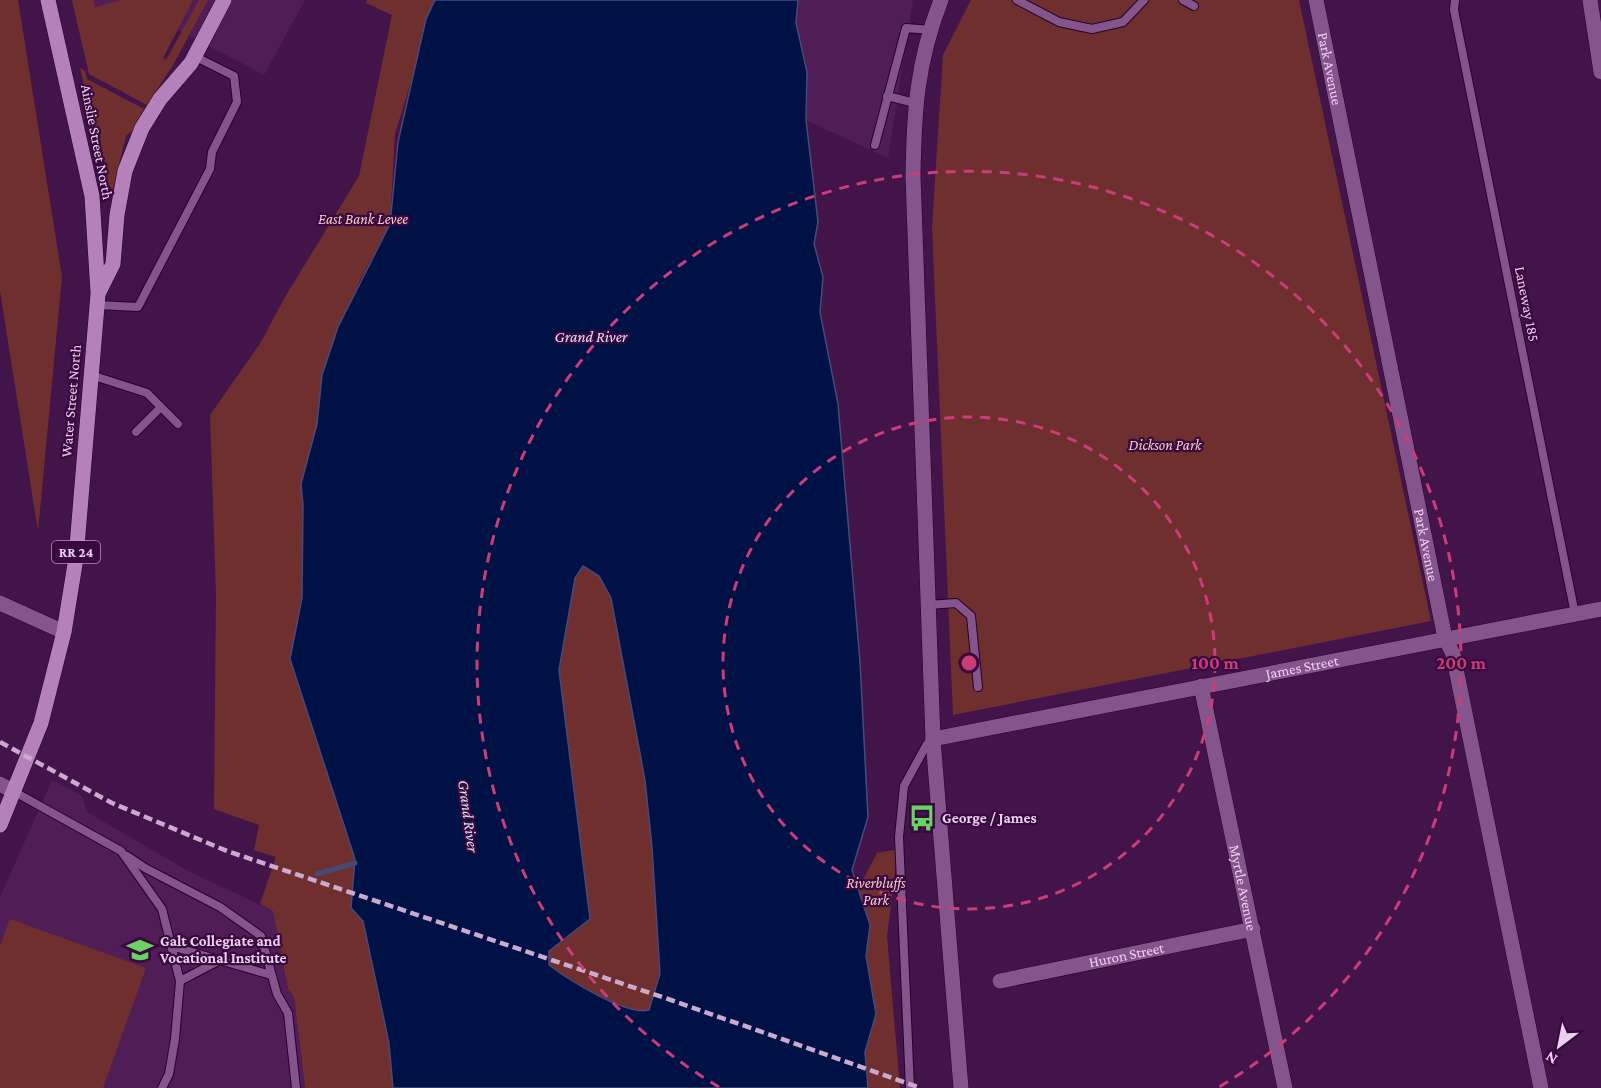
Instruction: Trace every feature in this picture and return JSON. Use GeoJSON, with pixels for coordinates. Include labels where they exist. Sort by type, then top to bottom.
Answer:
{"type":"FeatureCollection","features":[{"type":"Feature","properties":{"kind":"main road","name":"Ainslie Street North"},"geometry":{"type":"LineString","coordinates":[[48,0],[92,196],[98,299]]}},
{"type":"Feature","properties":{"kind":"main road","name":"Water Street North"},"geometry":{"type":"LineString","coordinates":[[0,825],[6,788],[41,723],[64,632],[76,558],[98,299],[113,264],[117,215],[125,171],[142,128],[194,57],[224,0]]}},
{"type":"Feature","properties":{"kind":"street"},"geometry":{"type":"LineString","coordinates":[[941,0],[922,55],[915,103],[914,176],[933,740],[961,1088]]}},
{"type":"Feature","properties":{"kind":"street","name":"Park Avenue"},"geometry":{"type":"LineString","coordinates":[[1316,0],[1445,638],[1453,654],[1541,1088]]}},
{"type":"Feature","properties":{"kind":"street"},"geometry":{"type":"LineString","coordinates":[[1590,0],[1601,72]]}},
{"type":"Feature","properties":{"kind":"street"},"geometry":{"type":"LineString","coordinates":[[0,603],[64,632]]}},
{"type":"Feature","properties":{"kind":"street","name":"James Street"},"geometry":{"type":"LineString","coordinates":[[933,740],[1601,609]]}},
{"type":"Feature","properties":{"kind":"street","name":"Myrtle Avenue"},"geometry":{"type":"LineString","coordinates":[[1201,686],[1286,1088]]}},
{"type":"Feature","properties":{"kind":"street","name":"Huron Street"},"geometry":{"type":"LineString","coordinates":[[1000,981],[1253,929]]}},
{"type":"Feature","properties":{"kind":"lane"},"geometry":{"type":"LineString","coordinates":[[1017,0],[1059,22],[1092,29],[1123,22],[1144,0]]}},
{"type":"Feature","properties":{"kind":"lane"},"geometry":{"type":"LineString","coordinates":[[1183,0],[1194,6]]}},
{"type":"Feature","properties":{"kind":"lane","name":"Laneway 185"},"geometry":{"type":"LineString","coordinates":[[1455,0],[1456,22],[1575,614]]}},
{"type":"Feature","properties":{"kind":"lane"},"geometry":{"type":"LineString","coordinates":[[875,145],[906,28],[931,30]]}},
{"type":"Feature","properties":{"kind":"lane"},"geometry":{"type":"LineString","coordinates":[[98,299],[138,307],[210,169],[212,152],[237,102],[234,76],[194,57]]}},
{"type":"Feature","properties":{"kind":"lane"},"geometry":{"type":"LineString","coordinates":[[887,96],[915,103]]}},
{"type":"Feature","properties":{"kind":"lane"},"geometry":{"type":"LineString","coordinates":[[91,375],[147,393],[178,424]]}},
{"type":"Feature","properties":{"kind":"lane"},"geometry":{"type":"LineString","coordinates":[[136,432],[162,407]]}},
{"type":"Feature","properties":{"kind":"lane"},"geometry":{"type":"LineString","coordinates":[[928,605],[956,603],[971,616],[978,687]]}},
{"type":"Feature","properties":{"kind":"lane"},"geometry":{"type":"LineString","coordinates":[[910,1088],[899,837],[904,786],[927,744],[933,740]]}},
{"type":"Feature","properties":{"kind":"lane"},"geometry":{"type":"LineString","coordinates":[[6,788],[121,851],[145,868],[220,907],[261,936],[277,994],[288,1013],[297,1088]]}},
{"type":"Feature","properties":{"kind":"lane"},"geometry":{"type":"LineString","coordinates":[[121,851],[162,909],[180,981],[175,1039],[168,1074],[162,1088]]}},
{"type":"Feature","properties":{"kind":"lane"},"geometry":{"type":"LineString","coordinates":[[171,946],[272,975]]}},
{"type":"Feature","properties":{"kind":"lane"},"geometry":{"type":"LineString","coordinates":[[180,981],[220,960]]}},
{"type":"Feature","properties":{"kind":"shaded area"},"geometry":{"type":"Polygon","coordinates":[[[72,0],[305,0],[264,75],[178,30],[163,58],[173,65],[147,105],[89,74],[72,0]]]}},
{"type":"Feature","properties":{"kind":"shaded area"},"geometry":{"type":"Polygon","coordinates":[[[798,0],[913,0],[888,158],[806,120],[807,72],[796,23],[798,0]]]}},
{"type":"Feature","properties":{"kind":"shaded area","name":"Galt Collegiate and Vocational Institute"},"geometry":{"type":"Polygon","coordinates":[[[52,780],[82,796],[87,812],[188,871],[273,911],[288,989],[294,997],[305,1088],[0,1088],[0,897],[52,780]]]}},
{"type":"Feature","properties":{"kind":"green space"},"geometry":{"type":"Polygon","coordinates":[[[0,0],[18,0],[62,277],[38,531],[0,291],[0,0]]]}},
{"type":"Feature","properties":{"kind":"green space"},"geometry":{"type":"Polygon","coordinates":[[[72,0],[93,0],[95,7],[122,0],[193,0],[163,58],[166,60],[199,0],[208,0],[173,65],[147,105],[89,74],[72,0]]]}},
{"type":"Feature","properties":{"kind":"green space","name":"East Bank Levee"},"geometry":{"type":"Polygon","coordinates":[[[367,0],[436,0],[395,134],[390,224],[359,282],[322,374],[317,424],[301,484],[303,505],[302,598],[290,659],[355,859],[351,908],[363,921],[389,1043],[393,1088],[305,1088],[294,997],[288,989],[273,911],[260,904],[276,857],[254,850],[259,825],[214,809],[216,594],[210,415],[261,342],[285,297],[359,176],[392,15],[366,3],[367,0]]]}},
{"type":"Feature","properties":{"kind":"green space","name":"Dickson Park"},"geometry":{"type":"Polygon","coordinates":[[[971,0],[1299,0],[1431,621],[953,715],[932,228],[943,55],[971,0]]]}},
{"type":"Feature","properties":{"kind":"green space"},"geometry":{"type":"Polygon","coordinates":[[[80,68],[85,71],[87,79],[144,109],[133,130],[126,136],[112,193],[109,193],[99,135],[95,132],[80,68]]]}},
{"type":"Feature","properties":{"kind":"green space"},"geometry":{"type":"Polygon","coordinates":[[[583,566],[599,576],[611,598],[645,780],[652,847],[660,974],[649,1011],[638,1011],[612,1002],[549,965],[548,951],[590,919],[559,670],[575,578],[583,566]]]}},
{"type":"Feature","properties":{"kind":"green space","name":"Riverbluffs Park"},"geometry":{"type":"Polygon","coordinates":[[[898,849],[887,936],[900,1088],[868,1088],[864,1052],[876,1014],[866,956],[870,925],[858,889],[877,853],[898,849]]]}},
{"type":"Feature","properties":{"kind":"green space"},"geometry":{"type":"Polygon","coordinates":[[[10,919],[146,968],[103,1088],[0,1088],[0,946],[10,919]]]}},
{"type":"Feature","properties":{"kind":"water","name":"Grand River"},"geometry":{"type":"Polygon","coordinates":[[[435,0],[798,0],[796,23],[807,72],[806,120],[818,222],[814,244],[823,277],[820,312],[838,404],[860,662],[868,817],[852,870],[870,925],[866,956],[876,1014],[865,1052],[868,1088],[393,1088],[389,1043],[363,921],[351,908],[355,859],[290,659],[302,598],[303,505],[301,484],[317,424],[322,375],[338,327],[390,224],[398,142],[426,19],[435,0]],[[583,566],[575,578],[559,670],[590,919],[549,951],[549,965],[583,987],[626,1008],[649,1010],[660,974],[652,847],[645,780],[611,598],[599,576],[583,566]]]}},
{"type":"Feature","properties":{"kind":"waterway"},"geometry":{"type":"LineString","coordinates":[[317,874],[355,863]]}},
{"type":"Feature","properties":{"kind":"railway"},"geometry":{"type":"LineString","coordinates":[[0,742],[112,803],[227,851],[671,1000],[921,1088]]}},
{"type":"Feature","properties":{"kind":"place","name":"George / James"},"geometry":{"type":"Point","coordinates":[922,818]}},
{"type":"Feature","properties":{"kind":"place","name":"Galt Collegiate and Vocational Institute"},"geometry":{"type":"Point","coordinates":[140,950]}}]}
